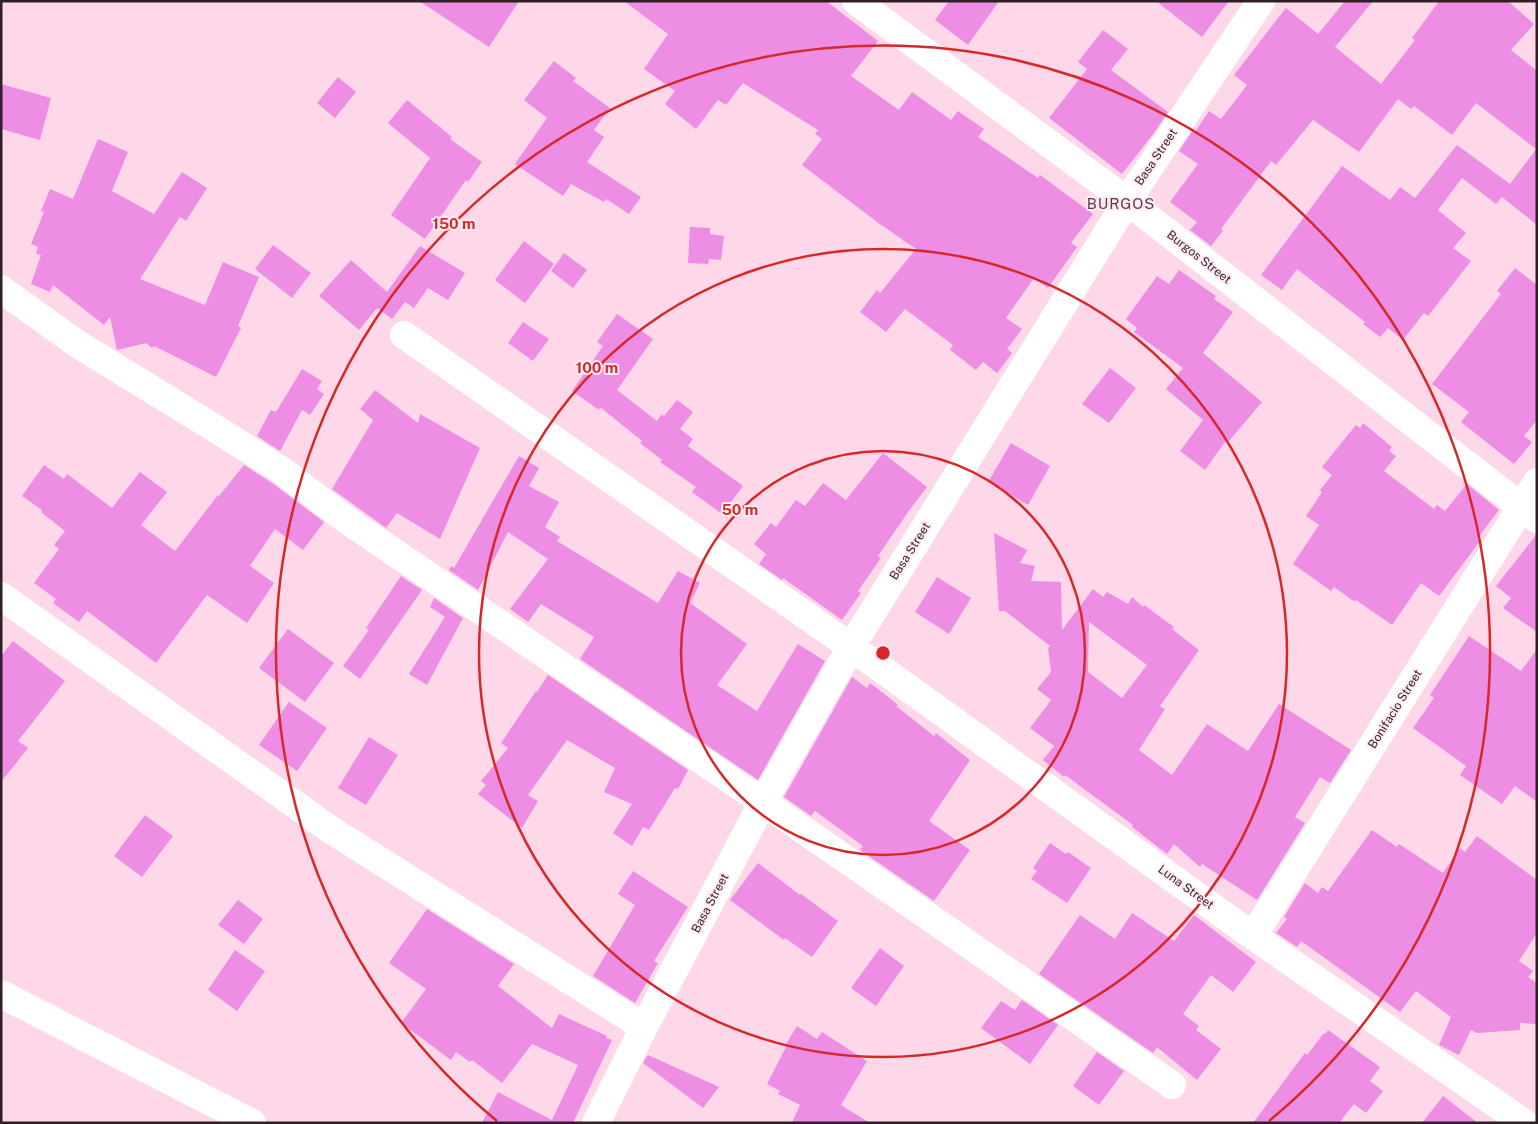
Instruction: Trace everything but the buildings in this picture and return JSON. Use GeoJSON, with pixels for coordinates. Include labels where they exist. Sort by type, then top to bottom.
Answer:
{"type":"FeatureCollection","features":[{"type":"Feature","properties":{"kind":"street","name":"Burgos Street"},"geometry":{"type":"LineString","coordinates":[[856,1],[1127,201],[1529,513]]}},
{"type":"Feature","properties":{"kind":"street","name":"Basa Street"},"geometry":{"type":"LineString","coordinates":[[596,1123],[644,1027],[763,802],[851,647],[1127,201],[1261,1]]}},
{"type":"Feature","properties":{"kind":"street"},"geometry":{"type":"LineString","coordinates":[[1,289],[76,343],[281,470],[348,521],[763,802],[1172,1085]]}},
{"type":"Feature","properties":{"kind":"street","name":"Luna Street"},"geometry":{"type":"LineString","coordinates":[[404,335],[851,647],[1253,936],[1524,1123]]}},
{"type":"Feature","properties":{"kind":"street","name":"Bonifacio Street"},"geometry":{"type":"LineString","coordinates":[[1253,936],[1529,513],[1537,482]]}},
{"type":"Feature","properties":{"kind":"street"},"geometry":{"type":"LineString","coordinates":[[1,596],[331,830],[644,1027]]}},
{"type":"Feature","properties":{"kind":"street"},"geometry":{"type":"LineString","coordinates":[[1,994],[252,1123]]}},
{"type":"Feature","properties":{"kind":"district","name":"BURGOS"},"geometry":{"type":"Point","coordinates":[1121,203]}}]}
